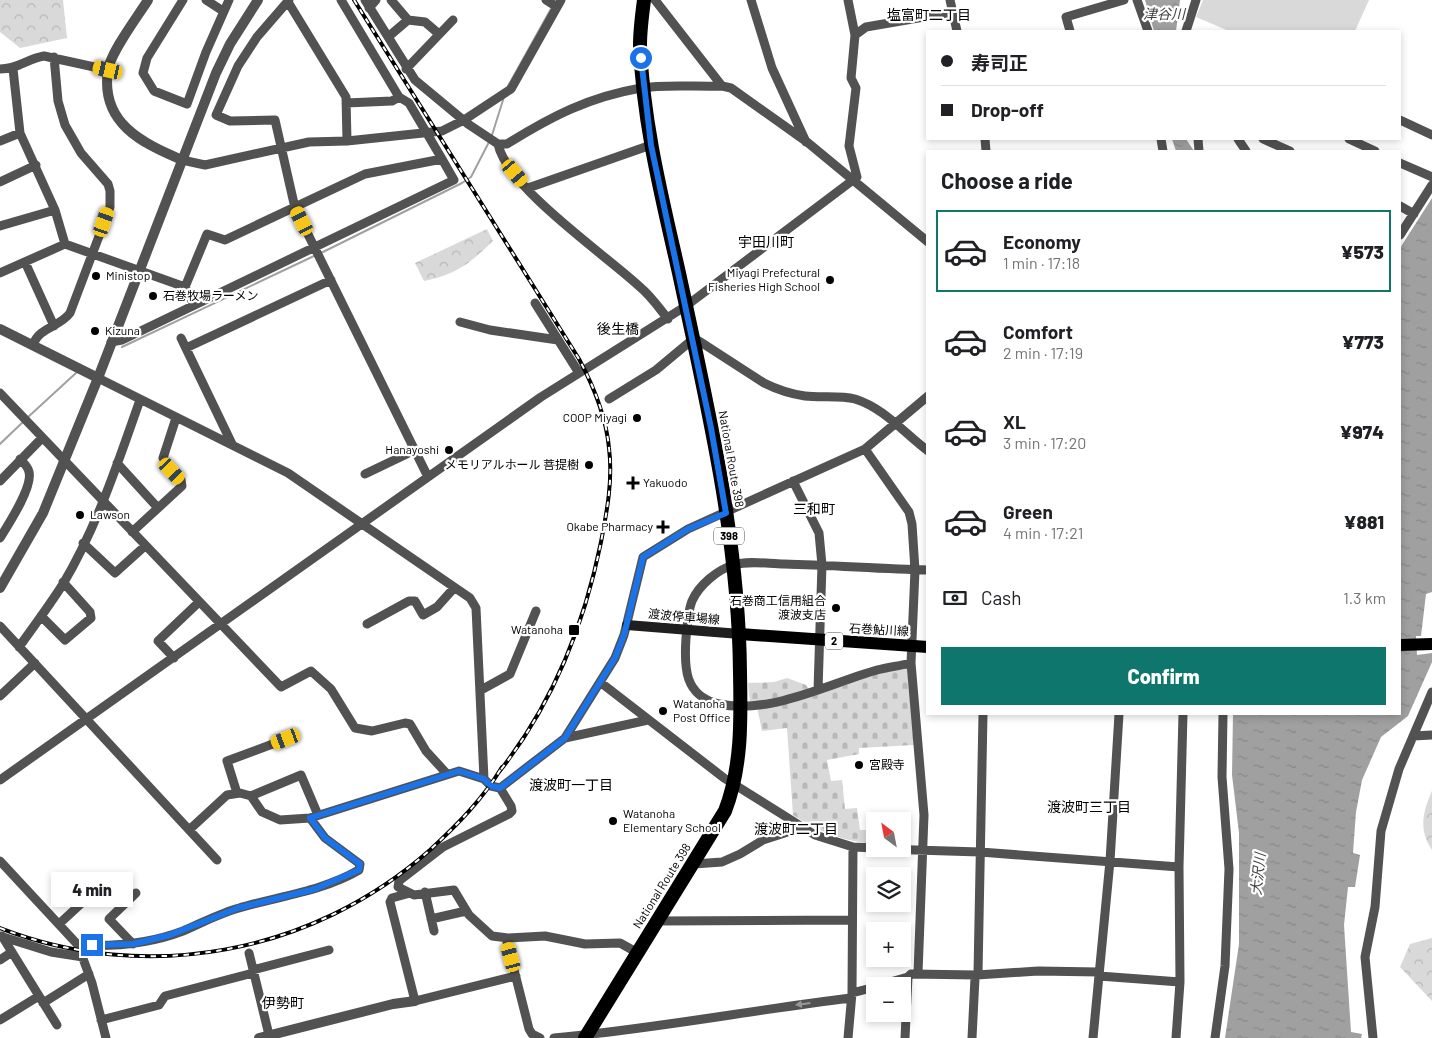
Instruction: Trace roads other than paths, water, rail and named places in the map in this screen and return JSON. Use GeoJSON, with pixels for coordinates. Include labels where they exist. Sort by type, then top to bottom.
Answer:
{"type":"FeatureCollection","features":[{"type":"Feature","properties":{"kind":"highway","name":"National Route 398"},"geometry":{"type":"LineString","coordinates":[[586,1036],[725,811],[735,784],[738,760],[740,634],[733,565],[711,428],[651,145],[640,44],[644,0]]}},
{"type":"Feature","properties":{"kind":"main road","name":"渡波停車場線"},"geometry":{"type":"LineString","coordinates":[[627,625],[740,634]]}},
{"type":"Feature","properties":{"kind":"main road","name":"石巻鮎川線"},"geometry":{"type":"LineString","coordinates":[[740,634],[926,647]]}},
{"type":"Feature","properties":{"kind":"main road"},"geometry":{"type":"LineString","coordinates":[[1401,645],[1427,644]]}},
{"type":"Feature","properties":{"kind":"street"},"geometry":{"type":"LineString","coordinates":[[148,0],[115,53],[108,70],[109,95],[113,110],[120,122],[135,137],[182,160],[206,165],[309,142],[348,141],[428,134],[442,131],[464,120],[506,93],[554,3]]}},
{"type":"Feature","properties":{"kind":"street"},"geometry":{"type":"LineString","coordinates":[[183,0],[147,58],[143,73],[154,92],[187,104],[206,52],[229,0]]}},
{"type":"Feature","properties":{"kind":"street"},"geometry":{"type":"LineString","coordinates":[[206,0],[223,11]]}},
{"type":"Feature","properties":{"kind":"street"},"geometry":{"type":"LineString","coordinates":[[0,588],[43,513],[98,378],[222,59],[258,0]]}},
{"type":"Feature","properties":{"kind":"street"},"geometry":{"type":"LineString","coordinates":[[111,342],[122,340],[454,180],[409,103],[399,97],[341,0]]}},
{"type":"Feature","properties":{"kind":"street"},"geometry":{"type":"LineString","coordinates":[[376,0],[367,4],[406,69],[415,80],[493,141],[503,158],[528,188],[598,254],[643,289],[668,319]]}},
{"type":"Feature","properties":{"kind":"street"},"geometry":{"type":"LineString","coordinates":[[655,0],[722,86]]}},
{"type":"Feature","properties":{"kind":"street"},"geometry":{"type":"LineString","coordinates":[[751,0],[772,68],[806,142]]}},
{"type":"Feature","properties":{"kind":"street"},"geometry":{"type":"LineString","coordinates":[[0,780],[221,626],[541,397],[668,319],[853,181],[857,177],[849,146],[856,88],[851,78],[855,36],[848,0]]}},
{"type":"Feature","properties":{"kind":"street"},"geometry":{"type":"LineString","coordinates":[[950,0],[957,30]]}},
{"type":"Feature","properties":{"kind":"street"},"geometry":{"type":"LineString","coordinates":[[1070,30],[1066,17],[1124,0]]}},
{"type":"Feature","properties":{"kind":"street"},"geometry":{"type":"LineString","coordinates":[[1137,0],[1148,30]]}},
{"type":"Feature","properties":{"kind":"street"},"geometry":{"type":"LineString","coordinates":[[348,141],[346,104],[343,91],[288,1],[257,37],[238,66],[216,115],[230,122],[275,120],[283,148],[295,208],[413,451],[428,477]]}},
{"type":"Feature","properties":{"kind":"street"},"geometry":{"type":"LineString","coordinates":[[395,2],[408,20]]}},
{"type":"Feature","properties":{"kind":"street"},"geometry":{"type":"LineString","coordinates":[[1190,30],[1193,2]]}},
{"type":"Feature","properties":{"kind":"street"},"geometry":{"type":"LineString","coordinates":[[855,36],[866,27],[953,12]]}},
{"type":"Feature","properties":{"kind":"street"},"geometry":{"type":"LineString","coordinates":[[388,37],[408,20],[425,22],[439,34]]}},
{"type":"Feature","properties":{"kind":"street"},"geometry":{"type":"LineString","coordinates":[[406,69],[453,20]]}},
{"type":"Feature","properties":{"kind":"street"},"geometry":{"type":"LineString","coordinates":[[0,69],[13,69],[34,58],[54,57],[108,70]]}},
{"type":"Feature","properties":{"kind":"street"},"geometry":{"type":"LineString","coordinates":[[32,345],[37,334],[66,319],[70,312],[110,207],[110,191],[103,178],[74,142],[65,125],[58,100],[54,57]]}},
{"type":"Feature","properties":{"kind":"street"},"geometry":{"type":"LineString","coordinates":[[13,69],[20,133],[55,210],[65,244]]}},
{"type":"Feature","properties":{"kind":"street"},"geometry":{"type":"LineString","coordinates":[[493,141],[507,144],[559,112],[576,105],[644,88],[722,86],[731,88],[806,142],[926,240]]}},
{"type":"Feature","properties":{"kind":"street"},"geometry":{"type":"LineString","coordinates":[[346,104],[392,101],[399,97]]}},
{"type":"Feature","properties":{"kind":"street"},"geometry":{"type":"LineString","coordinates":[[1401,120],[1432,135]]}},
{"type":"Feature","properties":{"kind":"street"},"geometry":{"type":"LineString","coordinates":[[0,141],[20,133]]}},
{"type":"Feature","properties":{"kind":"street"},"geometry":{"type":"LineString","coordinates":[[1265,140],[1288,150]]}},
{"type":"Feature","properties":{"kind":"street"},"geometry":{"type":"LineString","coordinates":[[1350,140],[1363,149]]}},
{"type":"Feature","properties":{"kind":"street"},"geometry":{"type":"LineString","coordinates":[[528,188],[651,145]]}},
{"type":"Feature","properties":{"kind":"street"},"geometry":{"type":"LineString","coordinates":[[185,287],[207,234],[225,240],[365,174],[442,159]]}},
{"type":"Feature","properties":{"kind":"street"},"geometry":{"type":"LineString","coordinates":[[1401,163],[1432,177]]}},
{"type":"Feature","properties":{"kind":"street"},"geometry":{"type":"LineString","coordinates":[[0,182],[36,165]]}},
{"type":"Feature","properties":{"kind":"street"},"geometry":{"type":"LineString","coordinates":[[1401,234],[1432,185]]}},
{"type":"Feature","properties":{"kind":"street"},"geometry":{"type":"LineString","coordinates":[[1401,207],[1414,214]]}},
{"type":"Feature","properties":{"kind":"street"},"geometry":{"type":"LineString","coordinates":[[0,226],[55,210]]}},
{"type":"Feature","properties":{"kind":"street"},"geometry":{"type":"LineString","coordinates":[[0,273],[65,244],[185,287],[194,305]]}},
{"type":"Feature","properties":{"kind":"street"},"geometry":{"type":"LineString","coordinates":[[25,262],[54,326]]}},
{"type":"Feature","properties":{"kind":"street"},"geometry":{"type":"LineString","coordinates":[[186,348],[331,280]]}},
{"type":"Feature","properties":{"kind":"street"},"geometry":{"type":"LineString","coordinates":[[535,303],[579,373]]}},
{"type":"Feature","properties":{"kind":"street"},"geometry":{"type":"LineString","coordinates":[[460,322],[490,330],[558,340]]}},
{"type":"Feature","properties":{"kind":"street"},"geometry":{"type":"LineString","coordinates":[[0,329],[176,418],[232,444],[288,474],[470,598],[476,608],[484,779]]}},
{"type":"Feature","properties":{"kind":"street"},"geometry":{"type":"LineString","coordinates":[[182,338],[232,444]]}},
{"type":"Feature","properties":{"kind":"street"},"geometry":{"type":"LineString","coordinates":[[609,399],[656,370],[692,340],[699,341],[774,388],[805,396],[852,398],[875,408],[926,449]]}},
{"type":"Feature","properties":{"kind":"street"},"geometry":{"type":"LineString","coordinates":[[0,393],[281,687],[311,670],[331,690],[355,728],[372,731],[405,723],[410,724],[426,751],[447,774]]}},
{"type":"Feature","properties":{"kind":"street"},"geometry":{"type":"LineString","coordinates":[[500,788],[565,738],[615,658],[627,625],[643,557],[688,529],[865,449],[926,398]]}},
{"type":"Feature","properties":{"kind":"street"},"geometry":{"type":"LineString","coordinates":[[19,647],[63,582],[83,543],[103,500],[140,400]]}},
{"type":"Feature","properties":{"kind":"street"},"geometry":{"type":"LineString","coordinates":[[132,532],[182,486],[181,480],[162,458],[176,418]]}},
{"type":"Feature","properties":{"kind":"street"},"geometry":{"type":"LineString","coordinates":[[0,481],[42,438]]}},
{"type":"Feature","properties":{"kind":"street"},"geometry":{"type":"LineString","coordinates":[[865,449],[909,512],[912,524],[915,570],[913,646],[910,663],[924,815],[918,973]]}},
{"type":"Feature","properties":{"kind":"street"},"geometry":{"type":"LineString","coordinates":[[365,474],[413,451]]}},
{"type":"Feature","properties":{"kind":"street"},"geometry":{"type":"LineString","coordinates":[[0,538],[23,496],[30,474],[20,459]]}},
{"type":"Feature","properties":{"kind":"street"},"geometry":{"type":"LineString","coordinates":[[117,463],[158,508]]}},
{"type":"Feature","properties":{"kind":"street"},"geometry":{"type":"LineString","coordinates":[[793,481],[815,523],[822,565],[818,690]]}},
{"type":"Feature","properties":{"kind":"street"},"geometry":{"type":"LineString","coordinates":[[83,543],[114,573],[145,546]]}},
{"type":"Feature","properties":{"kind":"street"},"geometry":{"type":"LineString","coordinates":[[910,663],[876,671],[818,690],[772,702],[740,706],[711,702],[690,683],[686,675],[684,661],[692,601],[700,588],[733,565],[822,565],[926,570]]}},
{"type":"Feature","properties":{"kind":"street"},"geometry":{"type":"LineString","coordinates":[[41,616],[65,640],[91,618],[90,612],[63,582]]}},
{"type":"Feature","properties":{"kind":"street"},"geometry":{"type":"LineString","coordinates":[[367,624],[409,601],[415,601],[423,615],[437,607],[454,588]]}},
{"type":"Feature","properties":{"kind":"street"},"geometry":{"type":"LineString","coordinates":[[174,658],[158,641],[199,602]]}},
{"type":"Feature","properties":{"kind":"street"},"geometry":{"type":"LineString","coordinates":[[481,690],[510,674],[536,611]]}},
{"type":"Feature","properties":{"kind":"street"},"geometry":{"type":"LineString","coordinates":[[0,626],[217,860]]}},
{"type":"Feature","properties":{"kind":"street"},"geometry":{"type":"LineString","coordinates":[[0,696],[35,663]]}},
{"type":"Feature","properties":{"kind":"street"},"geometry":{"type":"LineString","coordinates":[[600,682],[735,784],[803,827],[816,835],[853,847],[866,848]]}},
{"type":"Feature","properties":{"kind":"street"},"geometry":{"type":"LineString","coordinates":[[1373,1038],[1365,957],[1375,907],[1381,831],[1399,769],[1432,692]]}},
{"type":"Feature","properties":{"kind":"street"},"geometry":{"type":"LineString","coordinates":[[972,1038],[977,975],[983,715]]}},
{"type":"Feature","properties":{"kind":"street"},"geometry":{"type":"LineString","coordinates":[[1092,1038],[1110,861],[1119,715]]}},
{"type":"Feature","properties":{"kind":"street"},"geometry":{"type":"LineString","coordinates":[[1176,1038],[1180,982],[1179,867],[1183,715]]}},
{"type":"Feature","properties":{"kind":"street"},"geometry":{"type":"LineString","coordinates":[[1215,1038],[1225,966],[1229,889],[1227,816],[1222,777],[1223,715]]}},
{"type":"Feature","properties":{"kind":"street"},"geometry":{"type":"LineString","coordinates":[[565,738],[648,720]]}},
{"type":"Feature","properties":{"kind":"street"},"geometry":{"type":"LineString","coordinates":[[1413,736],[1432,736]]}},
{"type":"Feature","properties":{"kind":"street"},"geometry":{"type":"LineString","coordinates":[[237,793],[226,761],[286,739]]}},
{"type":"Feature","properties":{"kind":"street"},"geometry":{"type":"LineString","coordinates":[[251,796],[262,812],[280,820],[314,816],[459,771],[484,779],[491,786],[500,788],[512,806],[509,814],[443,847],[414,870],[398,884],[410,894]]}},
{"type":"Feature","properties":{"kind":"street"},"geometry":{"type":"LineString","coordinates":[[78,944],[105,946],[133,944],[181,932],[238,908],[315,889],[359,870],[360,864],[325,838],[314,816],[301,775],[251,796],[237,793],[227,795],[189,830]]}},
{"type":"Feature","properties":{"kind":"street"},"geometry":{"type":"LineString","coordinates":[[694,864],[722,862],[764,840],[803,827]]}},
{"type":"Feature","properties":{"kind":"street"},"geometry":{"type":"LineString","coordinates":[[848,1038],[851,996],[853,847]]}},
{"type":"Feature","properties":{"kind":"street"},"geometry":{"type":"LineString","coordinates":[[911,850],[980,852],[1179,867]]}},
{"type":"Feature","properties":{"kind":"street"},"geometry":{"type":"LineString","coordinates":[[0,861],[78,944],[89,974],[106,1038]]}},
{"type":"Feature","properties":{"kind":"street"},"geometry":{"type":"LineString","coordinates":[[59,924],[98,888]]}},
{"type":"Feature","properties":{"kind":"street"},"geometry":{"type":"LineString","coordinates":[[415,1002],[390,902],[392,898],[410,894],[454,890],[466,911],[492,936],[506,938],[545,936],[585,944],[620,943],[638,953]]}},
{"type":"Feature","properties":{"kind":"street"},"geometry":{"type":"LineString","coordinates":[[425,892],[434,931]]}},
{"type":"Feature","properties":{"kind":"street"},"geometry":{"type":"LineString","coordinates":[[133,944],[109,918],[136,893]]}},
{"type":"Feature","properties":{"kind":"street"},"geometry":{"type":"LineString","coordinates":[[432,919],[466,911]]}},
{"type":"Feature","properties":{"kind":"street"},"geometry":{"type":"LineString","coordinates":[[658,921],[852,920]]}},
{"type":"Feature","properties":{"kind":"street"},"geometry":{"type":"LineString","coordinates":[[1,936],[51,952],[83,957]]}},
{"type":"Feature","properties":{"kind":"street"},"geometry":{"type":"LineString","coordinates":[[1,936],[57,1026]]}},
{"type":"Feature","properties":{"kind":"street"},"geometry":{"type":"LineString","coordinates":[[506,938],[529,1029],[532,1034],[540,1038]]}},
{"type":"Feature","properties":{"kind":"street"},"geometry":{"type":"LineString","coordinates":[[101,1020],[158,1005],[165,996],[329,950]]}},
{"type":"Feature","properties":{"kind":"street"},"geometry":{"type":"LineString","coordinates":[[0,960],[12,952]]}},
{"type":"Feature","properties":{"kind":"street"},"geometry":{"type":"LineString","coordinates":[[248,953],[264,1037],[394,1004],[415,1002],[516,976]]}},
{"type":"Feature","properties":{"kind":"street"},"geometry":{"type":"LineString","coordinates":[[909,977],[911,974],[918,973],[977,975],[1038,971],[1099,974],[1180,982]]}},
{"type":"Feature","properties":{"kind":"street"},"geometry":{"type":"LineString","coordinates":[[0,1020],[89,974]]}},
{"type":"Feature","properties":{"kind":"street"},"geometry":{"type":"LineString","coordinates":[[554,1038],[586,1036],[851,996],[866,990]]}},
{"type":"Feature","properties":{"kind":"street"},"geometry":{"type":"LineString","coordinates":[[905,1038],[906,1022]]}},
{"type":"Feature","properties":{"kind":"water","name":"津谷川"},"geometry":{"type":"Polygon","coordinates":[[[1145,0],[1180,0],[1176,30],[1154,30],[1145,0]]]}},
{"type":"Feature","properties":{"kind":"water"},"geometry":{"type":"Polygon","coordinates":[[[1172,140],[1187,140],[1193,150],[1176,150],[1172,140]]]}},
{"type":"Feature","properties":{"kind":"water","name":"大沢川"},"geometry":{"type":"Polygon","coordinates":[[[1432,198],[1432,592],[1426,594],[1421,636],[1416,636],[1417,655],[1432,653],[1432,662],[1408,716],[1381,737],[1362,780],[1356,812],[1353,853],[1360,855],[1355,887],[1348,887],[1344,925],[1351,1032],[1362,1034],[1361,1038],[1225,1038],[1239,944],[1239,833],[1232,775],[1233,715],[1401,715],[1401,246],[1432,198]]]}},
{"type":"Feature","properties":{"kind":"waterway"},"geometry":{"type":"LineString","coordinates":[[508,86],[552,7]]}},
{"type":"Feature","properties":{"kind":"waterway"},"geometry":{"type":"LineString","coordinates":[[492,135],[504,97]]}},
{"type":"Feature","properties":{"kind":"waterway"},"geometry":{"type":"LineString","coordinates":[[321,253],[462,183],[471,177],[489,142]]}},
{"type":"Feature","properties":{"kind":"waterway"},"geometry":{"type":"LineString","coordinates":[[122,347],[314,256]]}},
{"type":"Feature","properties":{"kind":"waterway"},"geometry":{"type":"LineString","coordinates":[[27,418],[76,373]]}},
{"type":"Feature","properties":{"kind":"waterway"},"geometry":{"type":"LineString","coordinates":[[0,444],[24,421]]}},
{"type":"Feature","properties":{"kind":"railway"},"geometry":{"type":"LineString","coordinates":[[354,0],[579,359],[590,380],[605,425],[610,460],[610,484],[601,542],[585,604],[564,663],[550,692],[535,720],[499,772]]}},
{"type":"Feature","properties":{"kind":"railway"},"geometry":{"type":"LineString","coordinates":[[0,928],[56,945],[113,954],[170,956],[226,949],[281,935],[334,914],[384,886],[430,850],[450,831],[478,801],[502,767]]}},
{"type":"Feature","properties":{"kind":"place","name":"Ministop"},"geometry":{"type":"Point","coordinates":[96,276]}},
{"type":"Feature","properties":{"kind":"place","name":"Miyagi Prefectural Fisheries High School"},"geometry":{"type":"Point","coordinates":[830,280]}},
{"type":"Feature","properties":{"kind":"place","name":"石巻牧場ラーメン"},"geometry":{"type":"Point","coordinates":[153,296]}},
{"type":"Feature","properties":{"kind":"place","name":"Kizuna"},"geometry":{"type":"Point","coordinates":[95,331]}},
{"type":"Feature","properties":{"kind":"place","name":"COOP Miyagi"},"geometry":{"type":"Point","coordinates":[637,418]}},
{"type":"Feature","properties":{"kind":"place","name":"Hanayoshi"},"geometry":{"type":"Point","coordinates":[449,450]}},
{"type":"Feature","properties":{"kind":"place","name":"メモリアルホール 菩提樹"},"geometry":{"type":"Point","coordinates":[589,465]}},
{"type":"Feature","properties":{"kind":"place","name":"Yakuodo"},"geometry":{"type":"Point","coordinates":[633,483]}},
{"type":"Feature","properties":{"kind":"place","name":"Lawson"},"geometry":{"type":"Point","coordinates":[80,515]}},
{"type":"Feature","properties":{"kind":"place","name":"Okabe Pharmacy"},"geometry":{"type":"Point","coordinates":[663,527]}},
{"type":"Feature","properties":{"kind":"place","name":"石巻商工信用組合 渡波支店"},"geometry":{"type":"Point","coordinates":[836,608]}},
{"type":"Feature","properties":{"kind":"place","name":"Watanoha"},"geometry":{"type":"Point","coordinates":[574,630]}},
{"type":"Feature","properties":{"kind":"place","name":"Watanoha Post Office"},"geometry":{"type":"Point","coordinates":[663,711]}},
{"type":"Feature","properties":{"kind":"place","name":"宮殿寺"},"geometry":{"type":"Point","coordinates":[859,765]}},
{"type":"Feature","properties":{"kind":"place","name":"Watanoha Elementary School"},"geometry":{"type":"Point","coordinates":[613,821]}},
{"type":"Feature","properties":{"kind":"district","name":"塩富町二丁目"},"geometry":{"type":"Point","coordinates":[929,15]}},
{"type":"Feature","properties":{"kind":"district","name":"宇田川町"},"geometry":{"type":"Point","coordinates":[766,242]}},
{"type":"Feature","properties":{"kind":"district","name":"後生橋"},"geometry":{"type":"Point","coordinates":[618,329]}},
{"type":"Feature","properties":{"kind":"district","name":"三和町"},"geometry":{"type":"Point","coordinates":[814,509]}},
{"type":"Feature","properties":{"kind":"district","name":"渡波町一丁目"},"geometry":{"type":"Point","coordinates":[571,785]}},
{"type":"Feature","properties":{"kind":"district","name":"渡波町三丁目"},"geometry":{"type":"Point","coordinates":[1089,807]}},
{"type":"Feature","properties":{"kind":"district","name":"渡波町二丁目"},"geometry":{"type":"Point","coordinates":[796,829]}},
{"type":"Feature","properties":{"kind":"district","name":"伊勢町"},"geometry":{"type":"Point","coordinates":[283,1003]}}]}
